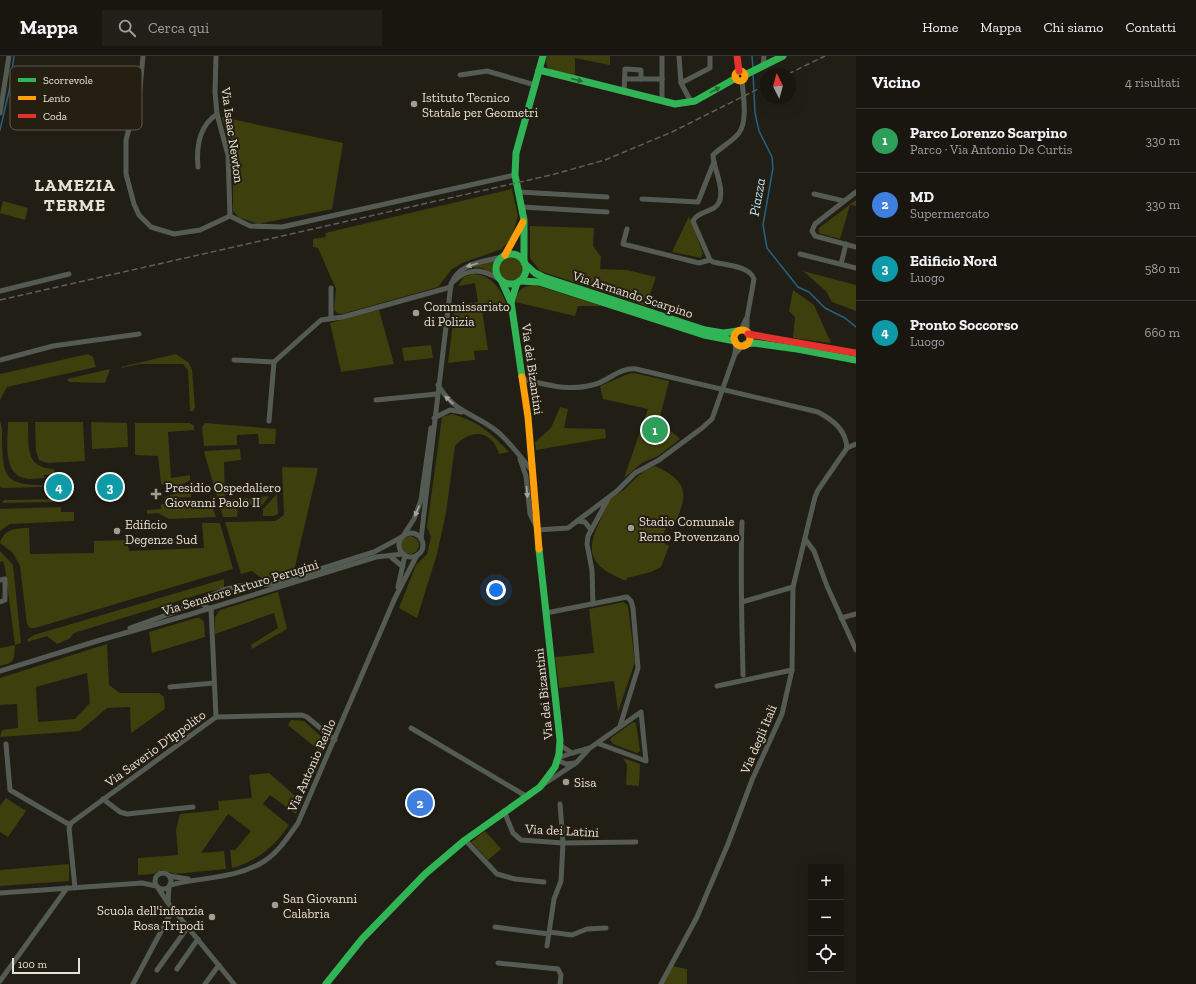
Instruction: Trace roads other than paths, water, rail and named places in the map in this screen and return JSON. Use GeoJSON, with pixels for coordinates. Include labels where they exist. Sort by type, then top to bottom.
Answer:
{"type":"FeatureCollection","features":[{"type":"Feature","properties":{"kind":"street"},"geometry":{"type":"LineString","coordinates":[[0,113],[9,56]]}},
{"type":"Feature","properties":{"kind":"street"},"geometry":{"type":"LineString","coordinates":[[142,70],[143,56]]}},
{"type":"Feature","properties":{"kind":"street","name":"Via Isaac Newton"},"geometry":{"type":"LineString","coordinates":[[216,56],[215,92],[217,114],[228,155],[230,179],[230,216]]}},
{"type":"Feature","properties":{"kind":"street"},"geometry":{"type":"LineString","coordinates":[[269,421],[274,362],[321,320],[342,317],[451,286],[457,278],[472,270],[486,272],[508,284],[519,282],[525,273],[524,220],[515,175],[516,153],[543,56]]}},
{"type":"Feature","properties":{"kind":"street"},"geometry":{"type":"LineString","coordinates":[[662,56],[662,101]]}},
{"type":"Feature","properties":{"kind":"street"},"geometry":{"type":"LineString","coordinates":[[679,56],[681,83],[691,102]]}},
{"type":"Feature","properties":{"kind":"street"},"geometry":{"type":"LineString","coordinates":[[681,83],[710,68],[710,56]]}},
{"type":"Feature","properties":{"kind":"street"},"geometry":{"type":"LineString","coordinates":[[737,56],[742,75],[744,107],[742,128],[737,135],[713,155],[721,184],[718,203],[713,208],[695,218],[693,221],[710,260],[746,270],[753,276],[754,279],[744,332]]}},
{"type":"Feature","properties":{"kind":"street"},"geometry":{"type":"LineString","coordinates":[[761,67],[764,56]]}},
{"type":"Feature","properties":{"kind":"street"},"geometry":{"type":"LineString","coordinates":[[539,70],[675,104],[691,102],[742,75],[783,56]]}},
{"type":"Feature","properties":{"kind":"street"},"geometry":{"type":"LineString","coordinates":[[624,92],[625,69],[641,70],[641,79]]}},
{"type":"Feature","properties":{"kind":"street"},"geometry":{"type":"LineString","coordinates":[[460,75],[487,72],[535,85]]}},
{"type":"Feature","properties":{"kind":"street"},"geometry":{"type":"LineString","coordinates":[[625,79],[662,79]]}},
{"type":"Feature","properties":{"kind":"street"},"geometry":{"type":"LineString","coordinates":[[198,167],[196,151],[200,136],[209,120],[217,114]]}},
{"type":"Feature","properties":{"kind":"street"},"geometry":{"type":"LineString","coordinates":[[129,130],[126,140],[126,174],[134,204],[139,215],[151,226],[174,234],[200,230],[230,216],[250,226],[282,228],[515,175]]}},
{"type":"Feature","properties":{"kind":"street"},"geometry":{"type":"LineString","coordinates":[[642,199],[698,202],[714,162]]}},
{"type":"Feature","properties":{"kind":"street"},"geometry":{"type":"LineString","coordinates":[[519,192],[607,197]]}},
{"type":"Feature","properties":{"kind":"street"},"geometry":{"type":"LineString","coordinates":[[856,192],[815,224],[812,231],[815,236],[856,247]]}},
{"type":"Feature","properties":{"kind":"street"},"geometry":{"type":"LineString","coordinates":[[814,194],[844,201]]}},
{"type":"Feature","properties":{"kind":"street"},"geometry":{"type":"LineString","coordinates":[[522,208],[607,212]]}},
{"type":"Feature","properties":{"kind":"street"},"geometry":{"type":"LineString","coordinates":[[500,280],[496,270],[498,261],[503,256],[524,220]]}},
{"type":"Feature","properties":{"kind":"street"},"geometry":{"type":"LineString","coordinates":[[626,229],[623,244],[699,263],[710,260]]}},
{"type":"Feature","properties":{"kind":"street"},"geometry":{"type":"LineString","coordinates":[[841,264],[846,244]]}},
{"type":"Feature","properties":{"kind":"street"},"geometry":{"type":"LineString","coordinates":[[800,254],[856,268]]}},
{"type":"Feature","properties":{"kind":"street"},"geometry":{"type":"LineString","coordinates":[[525,263],[518,256],[503,256],[463,268],[454,276],[451,286],[434,418],[433,442],[421,539],[422,549],[417,555],[411,557],[404,555],[399,546],[402,537],[414,518],[421,500],[430,433],[434,418],[450,410],[462,412],[477,418],[500,433],[519,456],[530,474]]}},
{"type":"Feature","properties":{"kind":"street","name":"Via Armando Scarpino"},"geometry":{"type":"LineString","coordinates":[[525,263],[535,274],[543,278],[680,322],[723,334],[744,332],[757,337],[829,348],[856,354]]}},
{"type":"Feature","properties":{"kind":"street"},"geometry":{"type":"LineString","coordinates":[[0,291],[69,274]]}},
{"type":"Feature","properties":{"kind":"street","name":"Via dei Bizantini"},"geometry":{"type":"LineString","coordinates":[[326,984],[362,939],[429,869],[504,811],[540,787],[550,776],[557,759],[560,745],[530,474],[531,457],[522,378],[511,302],[500,280]]}},
{"type":"Feature","properties":{"kind":"street","name":"Via Armando Scarpino"},"geometry":{"type":"LineString","coordinates":[[519,282],[539,282],[704,335],[740,343],[797,349],[856,360]]}},
{"type":"Feature","properties":{"kind":"street","name":"Via dei Bizantini"},"geometry":{"type":"LineString","coordinates":[[511,302],[519,282]]}},
{"type":"Feature","properties":{"kind":"street"},"geometry":{"type":"LineString","coordinates":[[331,288],[331,318]]}},
{"type":"Feature","properties":{"kind":"street"},"geometry":{"type":"LineString","coordinates":[[537,529],[562,529],[576,521],[617,491],[635,473],[659,460],[702,428],[712,418],[721,389],[740,343],[750,339],[744,332]]}},
{"type":"Feature","properties":{"kind":"street"},"geometry":{"type":"LineString","coordinates":[[740,343],[735,335],[744,332]]}},
{"type":"Feature","properties":{"kind":"street"},"geometry":{"type":"LineString","coordinates":[[0,360],[53,346],[139,334]]}},
{"type":"Feature","properties":{"kind":"street"},"geometry":{"type":"LineString","coordinates":[[234,360],[274,362]]}},
{"type":"Feature","properties":{"kind":"street"},"geometry":{"type":"LineString","coordinates":[[522,378],[567,389],[596,384],[631,368],[818,412],[838,425],[844,434],[847,448],[856,444]]}},
{"type":"Feature","properties":{"kind":"street"},"geometry":{"type":"LineString","coordinates":[[438,385],[448,399],[462,412]]}},
{"type":"Feature","properties":{"kind":"street"},"geometry":{"type":"LineString","coordinates":[[376,400],[437,394]]}},
{"type":"Feature","properties":{"kind":"street","name":"Via degli Itali"},"geometry":{"type":"LineString","coordinates":[[661,984],[697,917],[728,844],[752,780],[782,714],[792,670],[793,587],[804,539],[818,490],[847,448]]}},
{"type":"Feature","properties":{"kind":"street"},"geometry":{"type":"LineString","coordinates":[[519,456],[525,460],[531,457]]}},
{"type":"Feature","properties":{"kind":"street"},"geometry":{"type":"LineString","coordinates":[[593,604],[592,570],[587,544],[592,530],[610,496]]}},
{"type":"Feature","properties":{"kind":"street"},"geometry":{"type":"LineString","coordinates":[[576,521],[585,522],[592,530]]}},
{"type":"Feature","properties":{"kind":"street"},"geometry":{"type":"LineString","coordinates":[[742,522],[740,568],[742,602],[742,675]]}},
{"type":"Feature","properties":{"kind":"street"},"geometry":{"type":"LineString","coordinates":[[402,537],[412,533],[421,539]]}},
{"type":"Feature","properties":{"kind":"street","name":"Via Senatore Arturo Perugini"},"geometry":{"type":"LineString","coordinates":[[97,641],[172,613],[227,589],[269,584],[284,580],[374,552],[402,537]]}},
{"type":"Feature","properties":{"kind":"street"},"geometry":{"type":"LineString","coordinates":[[804,539],[814,551],[841,618],[856,650]]}},
{"type":"Feature","properties":{"kind":"street","name":"Via Senatore Arturo Perugini"},"geometry":{"type":"LineString","coordinates":[[0,670],[376,557],[404,555]]}},
{"type":"Feature","properties":{"kind":"street","name":"Via Antonio Reillo"},"geometry":{"type":"LineString","coordinates":[[395,598],[403,567],[404,555]]}},
{"type":"Feature","properties":{"kind":"street","name":"Via Antonio Reillo"},"geometry":{"type":"LineString","coordinates":[[169,886],[191,880],[226,876],[246,870],[264,861],[282,845],[298,823],[395,598],[417,555]]}},
{"type":"Feature","properties":{"kind":"street"},"geometry":{"type":"LineString","coordinates":[[390,556],[403,567]]}},
{"type":"Feature","properties":{"kind":"street"},"geometry":{"type":"LineString","coordinates":[[0,580],[5,579],[5,600],[0,602]]}},
{"type":"Feature","properties":{"kind":"street"},"geometry":{"type":"LineString","coordinates":[[245,586],[251,590],[245,597]]}},
{"type":"Feature","properties":{"kind":"street"},"geometry":{"type":"LineString","coordinates":[[742,602],[793,587]]}},
{"type":"Feature","properties":{"kind":"street","name":"Via Saverio D'Ippolito"},"geometry":{"type":"LineString","coordinates":[[70,825],[74,819],[216,717],[210,608],[204,605],[206,597]]}},
{"type":"Feature","properties":{"kind":"street"},"geometry":{"type":"LineString","coordinates":[[546,613],[627,597],[631,601],[634,608],[638,668],[620,726]]}},
{"type":"Feature","properties":{"kind":"street"},"geometry":{"type":"LineString","coordinates":[[841,618],[856,614]]}},
{"type":"Feature","properties":{"kind":"street"},"geometry":{"type":"LineString","coordinates":[[717,686],[792,670]]}},
{"type":"Feature","properties":{"kind":"street"},"geometry":{"type":"LineString","coordinates":[[170,687],[214,683]]}},
{"type":"Feature","properties":{"kind":"street"},"geometry":{"type":"LineString","coordinates":[[540,787],[576,763],[590,748],[620,726],[641,712],[646,761],[597,743]]}},
{"type":"Feature","properties":{"kind":"street"},"geometry":{"type":"LineString","coordinates":[[216,717],[302,715],[307,717],[335,740]]}},
{"type":"Feature","properties":{"kind":"street"},"geometry":{"type":"LineString","coordinates":[[411,728],[526,796]]}},
{"type":"Feature","properties":{"kind":"street"},"geometry":{"type":"LineString","coordinates":[[6,744],[10,790],[70,825],[76,888]]}},
{"type":"Feature","properties":{"kind":"street"},"geometry":{"type":"LineString","coordinates":[[560,745],[572,753]]}},
{"type":"Feature","properties":{"kind":"street"},"geometry":{"type":"LineString","coordinates":[[557,759],[590,748]]}},
{"type":"Feature","properties":{"kind":"street"},"geometry":{"type":"LineString","coordinates":[[557,759],[566,764],[576,763]]}},
{"type":"Feature","properties":{"kind":"street"},"geometry":{"type":"LineString","coordinates":[[103,799],[120,812],[127,814],[194,807]]}},
{"type":"Feature","properties":{"kind":"street"},"geometry":{"type":"LineString","coordinates":[[547,946],[554,899],[561,881],[563,843],[560,804]]}},
{"type":"Feature","properties":{"kind":"street","name":"Via dei Latini"},"geometry":{"type":"LineString","coordinates":[[504,811],[517,837],[522,840],[563,843],[636,842]]}},
{"type":"Feature","properties":{"kind":"street"},"geometry":{"type":"LineString","coordinates":[[465,840],[497,874],[515,879],[544,882]]}},
{"type":"Feature","properties":{"kind":"street"},"geometry":{"type":"LineString","coordinates":[[0,893],[142,883],[162,873],[169,876],[168,903]]}},
{"type":"Feature","properties":{"kind":"street","name":"Via Antonio Reillo"},"geometry":{"type":"LineString","coordinates":[[169,876],[191,880]]}},
{"type":"Feature","properties":{"kind":"street"},"geometry":{"type":"LineString","coordinates":[[156,877],[157,887],[168,903],[234,984]]}},
{"type":"Feature","properties":{"kind":"street"},"geometry":{"type":"LineString","coordinates":[[142,883],[164,889],[169,886]]}},
{"type":"Feature","properties":{"kind":"street"},"geometry":{"type":"LineString","coordinates":[[0,981],[67,888]]}},
{"type":"Feature","properties":{"kind":"street"},"geometry":{"type":"LineString","coordinates":[[133,984],[173,909]]}},
{"type":"Feature","properties":{"kind":"street"},"geometry":{"type":"LineString","coordinates":[[157,970],[188,927]]}},
{"type":"Feature","properties":{"kind":"street"},"geometry":{"type":"LineString","coordinates":[[495,927],[572,935],[587,929],[606,928]]}},
{"type":"Feature","properties":{"kind":"street"},"geometry":{"type":"LineString","coordinates":[[177,969],[198,940]]}},
{"type":"Feature","properties":{"kind":"street"},"geometry":{"type":"LineString","coordinates":[[498,963],[558,969],[561,975],[560,984]]}},
{"type":"Feature","properties":{"kind":"street"},"geometry":{"type":"LineString","coordinates":[[205,984],[218,964]]}},
{"type":"Feature","properties":{"kind":"waterway"},"geometry":{"type":"LineString","coordinates":[[13,66],[14,56]]}},
{"type":"Feature","properties":{"kind":"waterway","name":"Piazza"},"geometry":{"type":"LineString","coordinates":[[752,56],[753,68]]}},
{"type":"Feature","properties":{"kind":"waterway","name":"Piazza"},"geometry":{"type":"LineString","coordinates":[[753,74],[755,113],[759,131],[772,157],[773,168],[763,225],[767,248],[798,287],[809,292],[825,308],[845,318],[856,327]]}},
{"type":"Feature","properties":{"kind":"waterway"},"geometry":{"type":"LineString","coordinates":[[0,130],[10,87]]}},
{"type":"Feature","properties":{"kind":"railway"},"geometry":{"type":"LineString","coordinates":[[796,70],[825,56]]}},
{"type":"Feature","properties":{"kind":"railway"},"geometry":{"type":"LineString","coordinates":[[0,300],[551,175],[605,160],[672,132],[760,88]]}},
{"type":"Feature","properties":{"kind":"place","name":"Istituto Tecnico Statale per Geometri"},"geometry":{"type":"Point","coordinates":[414,104]}},
{"type":"Feature","properties":{"kind":"place","name":"Commissariato di Polizia"},"geometry":{"type":"Point","coordinates":[416,313]}},
{"type":"Feature","properties":{"kind":"place","name":"Parco Lorenzo Scarpino"},"geometry":{"type":"Point","coordinates":[655,430]}},
{"type":"Feature","properties":{"kind":"place","name":"Pronto Soccorso"},"geometry":{"type":"Point","coordinates":[59,487]}},
{"type":"Feature","properties":{"kind":"place","name":"Edificio Nord"},"geometry":{"type":"Point","coordinates":[110,487]}},
{"type":"Feature","properties":{"kind":"place","name":"Presidio Ospedaliero Giovanni Paolo II"},"geometry":{"type":"Point","coordinates":[156,494]}},
{"type":"Feature","properties":{"kind":"place","name":"Stadio Comunale Remo Provenzano"},"geometry":{"type":"Point","coordinates":[631,528]}},
{"type":"Feature","properties":{"kind":"place","name":"Edificio Degenze Sud"},"geometry":{"type":"Point","coordinates":[117,531]}},
{"type":"Feature","properties":{"kind":"place","name":"Sisa"},"geometry":{"type":"Point","coordinates":[566,782]}},
{"type":"Feature","properties":{"kind":"place","name":"MD"},"geometry":{"type":"Point","coordinates":[420,803]}},
{"type":"Feature","properties":{"kind":"place","name":"San Giovanni Calabria"},"geometry":{"type":"Point","coordinates":[275,905]}},
{"type":"Feature","properties":{"kind":"place","name":"Scuola dell'infanzia Rosa Tripodi"},"geometry":{"type":"Point","coordinates":[212,917]}},
{"type":"Feature","properties":{"kind":"district","name":"LAMEZIA TERME"},"geometry":{"type":"Point","coordinates":[75,195]}}]}
